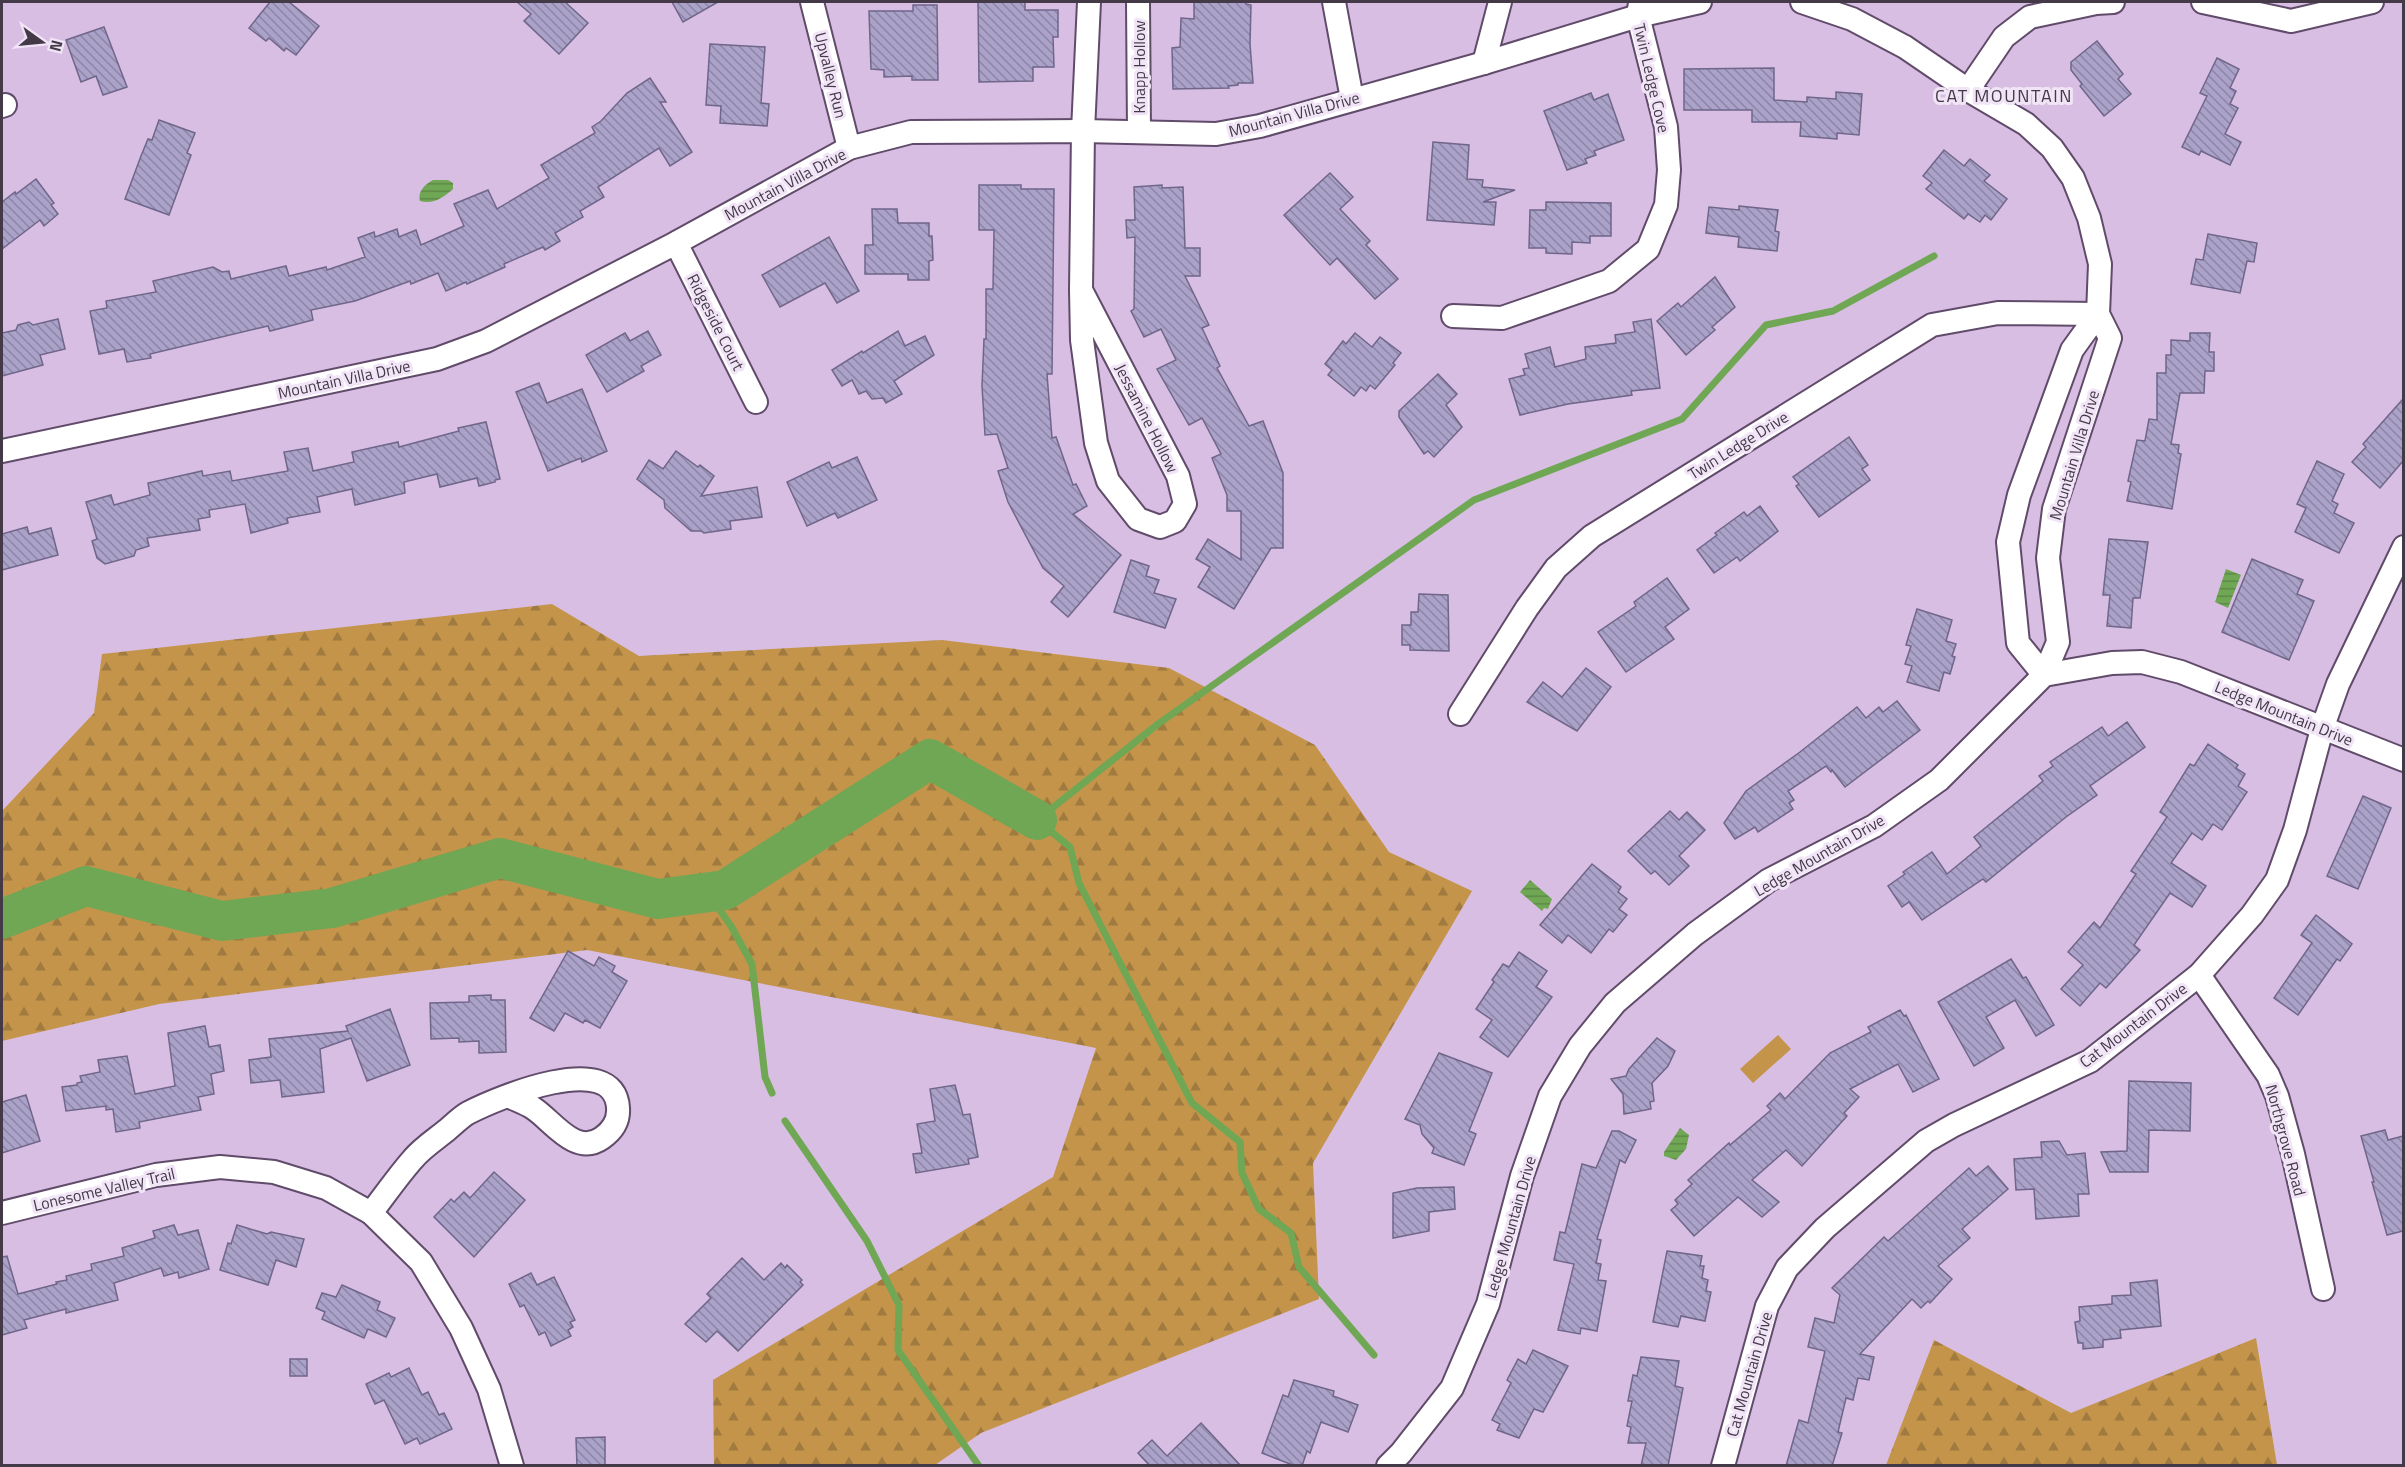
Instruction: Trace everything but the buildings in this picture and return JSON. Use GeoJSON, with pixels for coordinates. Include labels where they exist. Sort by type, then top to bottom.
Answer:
{"type":"FeatureCollection","features":[{"type":"Feature","properties":{"kind":"street","name":"Upvalley Run"},"geometry":{"type":"LineString","coordinates":[[812,2],[849,148]]}},
{"type":"Feature","properties":{"kind":"street"},"geometry":{"type":"LineString","coordinates":[[1083,131],[1089,2]]}},
{"type":"Feature","properties":{"kind":"street","name":"Knapp Hollow"},"geometry":{"type":"LineString","coordinates":[[1138,2],[1139,132]]}},
{"type":"Feature","properties":{"kind":"street"},"geometry":{"type":"LineString","coordinates":[[1334,2],[1352,99]]}},
{"type":"Feature","properties":{"kind":"street"},"geometry":{"type":"LineString","coordinates":[[1484,63],[1500,2]]}},
{"type":"Feature","properties":{"kind":"street","name":"Mountain Villa Drive"},"geometry":{"type":"LineString","coordinates":[[2,451],[437,359],[486,341],[676,243],[849,148],[910,132],[1083,131],[1216,134],[1260,126],[1484,63],[1639,9],[1700,2]]}},
{"type":"Feature","properties":{"kind":"street","name":"Mountain Villa Drive"},"geometry":{"type":"LineString","coordinates":[[1802,2],[1852,19],[1905,47],[1968,90],[2026,124],[2052,148],[2073,178],[2089,218],[2100,264],[2098,314],[2110,338],[2054,509],[2048,558],[2058,642],[2044,675],[2018,644],[2008,542],[2019,495],[2072,350],[2098,314]]}},
{"type":"Feature","properties":{"kind":"street"},"geometry":{"type":"LineString","coordinates":[[1968,90],[2004,37],[2030,16],[2102,2]]}},
{"type":"Feature","properties":{"kind":"street"},"geometry":{"type":"LineString","coordinates":[[2204,2],[2291,21],[2330,7],[2372,2]]}},
{"type":"Feature","properties":{"kind":"street","name":"Twin Ledge Cove"},"geometry":{"type":"LineString","coordinates":[[1453,316],[1502,318],[1609,281],[1648,249],[1666,205],[1669,170],[1666,127],[1639,9]]}},
{"type":"Feature","properties":{"kind":"street","name":"Jessamine Hollow"},"geometry":{"type":"LineString","coordinates":[[1081,290],[1178,476],[1185,504],[1175,521],[1160,527],[1138,519],[1108,481],[1096,443],[1082,340],[1081,290],[1083,131]]}},
{"type":"Feature","properties":{"kind":"street","name":"Ridgeside Court"},"geometry":{"type":"LineString","coordinates":[[676,243],[756,402]]}},
{"type":"Feature","properties":{"kind":"street","name":"Twin Ledge Drive"},"geometry":{"type":"LineString","coordinates":[[1460,714],[1550,576],[1592,536],[1932,325],[1998,313],[2098,314]]}},
{"type":"Feature","properties":{"kind":"street","name":"Cat Mountain Drive"},"geometry":{"type":"LineString","coordinates":[[1723,1466],[1767,1306],[1787,1268],[1825,1228],[1926,1141],[1954,1125],[2090,1061],[2199,975],[2252,915],[2277,880],[2295,831],[2322,729],[2338,684],[2403,547]]}},
{"type":"Feature","properties":{"kind":"street","name":"Ledge Mountain Drive"},"geometry":{"type":"LineString","coordinates":[[1388,1466],[1401,1453],[1452,1388],[1488,1304],[1522,1176],[1550,1096],[1580,1046],[1615,1003],[1695,934],[1769,880],[1874,826],[1939,780],[2044,675],[2112,663],[2142,662],[2181,672],[2403,760]]}},
{"type":"Feature","properties":{"kind":"street","name":"Northgrove Road"},"geometry":{"type":"LineString","coordinates":[[2199,975],[2268,1075],[2277,1096],[2293,1154],[2323,1289]]}},
{"type":"Feature","properties":{"kind":"street"},"geometry":{"type":"LineString","coordinates":[[371,1213],[414,1158],[466,1114],[508,1096]]}},
{"type":"Feature","properties":{"kind":"street","name":"Lonesome Valley Trail"},"geometry":{"type":"LineString","coordinates":[[2,1213],[156,1175],[220,1167],[274,1172],[326,1188],[371,1213],[421,1262],[461,1328],[489,1389],[512,1466]]}},
{"type":"Feature","properties":{"kind":"green space"},"geometry":{"type":"Polygon","coordinates":[[[552,604],[639,656],[942,640],[1169,668],[1315,745],[1389,852],[1472,891],[1313,1163],[1319,1299],[981,1433],[935,1465],[714,1465],[713,1380],[1053,1177],[1096,1048],[587,950],[159,1004],[2,1041],[2,811],[94,713],[102,654],[552,604]]]}},
{"type":"Feature","properties":{"kind":"green space"},"geometry":{"type":"Polygon","coordinates":[[[1778,1035],[1791,1049],[1753,1083],[1740,1069],[1778,1035]]]}},
{"type":"Feature","properties":{"kind":"green space"},"geometry":{"type":"Polygon","coordinates":[[[2256,1338],[2277,1465],[1886,1465],[1934,1340],[2071,1413],[2256,1338]]]}},
{"type":"Feature","properties":{"kind":"shaded area"},"geometry":{"type":"Polygon","coordinates":[[[433,180],[448,180],[453,183],[453,189],[434,201],[420,201],[422,189],[433,180]]]}},
{"type":"Feature","properties":{"kind":"shaded area"},"geometry":{"type":"Polygon","coordinates":[[[2226,569],[2241,575],[2228,608],[2215,602],[2226,569]]]}},
{"type":"Feature","properties":{"kind":"shaded area"},"geometry":{"type":"Polygon","coordinates":[[[1530,880],[1552,899],[1548,909],[1544,908],[1542,911],[1520,892],[1530,880]]]}},
{"type":"Feature","properties":{"kind":"shaded area"},"geometry":{"type":"Polygon","coordinates":[[[1680,1128],[1689,1135],[1686,1149],[1676,1160],[1664,1156],[1664,1152],[1680,1128]]]}},
{"type":"Feature","properties":{"kind":"waterway"},"geometry":{"type":"LineString","coordinates":[[1374,1355],[1299,1267],[1291,1233],[1259,1209],[1242,1173],[1240,1142],[1192,1103],[1079,883],[1070,847],[1037,820],[1158,724],[1474,500],[1682,419],[1766,325],[1833,311],[1934,256]]}},
{"type":"Feature","properties":{"kind":"waterway"},"geometry":{"type":"LineString","coordinates":[[2,919],[86,886],[222,921],[332,908],[500,858],[658,899],[725,890],[930,759],[1037,820]]}},
{"type":"Feature","properties":{"kind":"waterway"},"geometry":{"type":"LineString","coordinates":[[707,892],[731,926],[752,964],[765,1077],[772,1093]]}},
{"type":"Feature","properties":{"kind":"waterway"},"geometry":{"type":"LineString","coordinates":[[785,1121],[867,1241],[899,1305],[898,1350],[979,1466]]}},
{"type":"Feature","properties":{"kind":"district","name":"CAT MOUNTAIN"},"geometry":{"type":"Point","coordinates":[2004,95]}}]}
